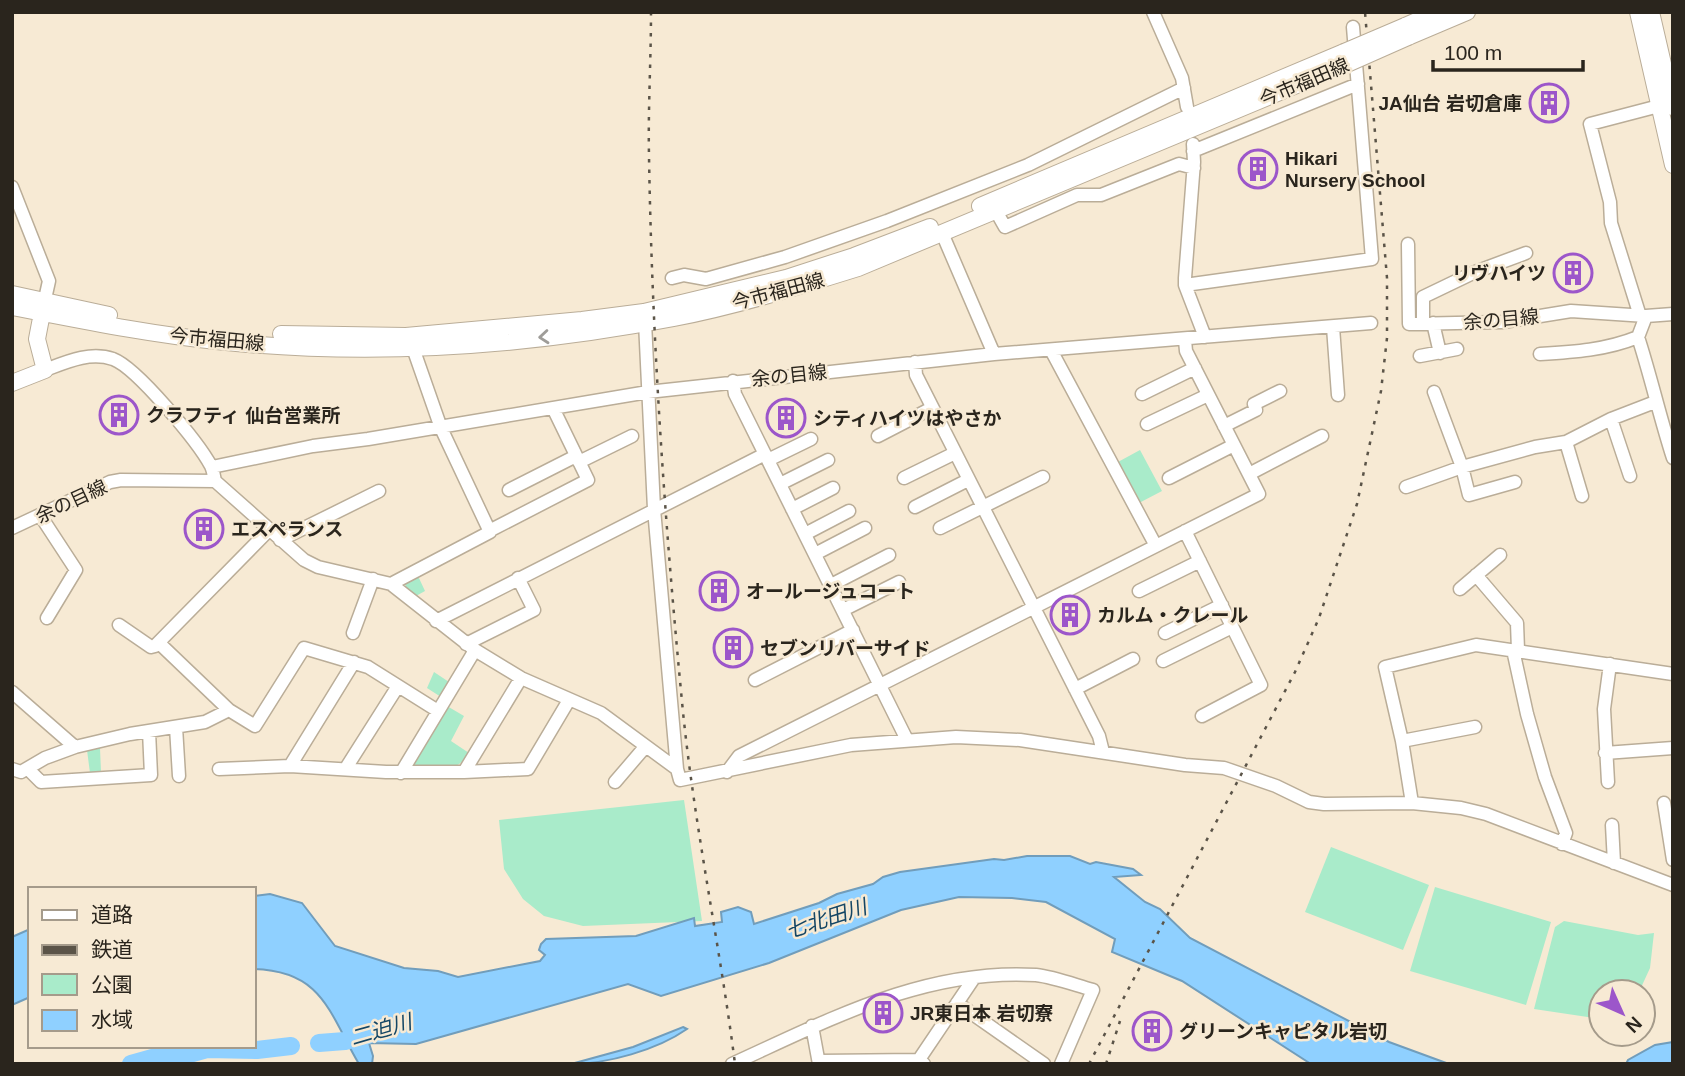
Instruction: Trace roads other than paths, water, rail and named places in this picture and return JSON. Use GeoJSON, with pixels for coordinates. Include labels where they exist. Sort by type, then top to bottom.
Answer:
{"type":"FeatureCollection","features":[{"type":"Feature","properties":{"kind":"main road","name":"今市福田線"},"geometry":{"type":"LineString","coordinates":[[1406,32],[1437,12]]}},
{"type":"Feature","properties":{"kind":"main road","name":"今市福田線"},"geometry":{"type":"LineString","coordinates":[[12,295],[43,307],[129,330],[217,341],[328,348],[413,348],[562,336],[674,318],[790,289],[858,268],[996,211],[1406,32],[1467,12]]}},
{"type":"Feature","properties":{"kind":"main road"},"geometry":{"type":"LineString","coordinates":[[1638,12],[1669,104]]}},
{"type":"Feature","properties":{"kind":"main road"},"geometry":{"type":"LineString","coordinates":[[1650,12],[1669,104],[1673,165]]}},
{"type":"Feature","properties":{"kind":"main road","name":"今市福田線"},"geometry":{"type":"LineString","coordinates":[[12,307],[43,307],[219,332],[323,336],[406,336],[643,312],[786,278],[855,256],[1346,58]]}},
{"type":"Feature","properties":{"kind":"main road"},"geometry":{"type":"LineString","coordinates":[[12,383],[45,369],[37,339],[43,307]]}},
{"type":"Feature","properties":{"kind":"street"},"geometry":{"type":"LineString","coordinates":[[1153,12],[1182,78],[1187,107]]}},
{"type":"Feature","properties":{"kind":"street"},"geometry":{"type":"LineString","coordinates":[[1185,285],[1372,259],[1353,27]]}},
{"type":"Feature","properties":{"kind":"street"},"geometry":{"type":"LineString","coordinates":[[1205,337],[1185,285],[1194,168],[1193,147],[1358,84]]}},
{"type":"Feature","properties":{"kind":"street"},"geometry":{"type":"LineString","coordinates":[[672,278],[684,275],[706,279],[785,257],[887,221],[1028,165],[1184,88]]}},
{"type":"Feature","properties":{"kind":"street"},"geometry":{"type":"LineString","coordinates":[[1669,104],[1590,124],[1610,202],[1611,223],[1643,316],[1637,337],[1673,458]]}},
{"type":"Feature","properties":{"kind":"street"},"geometry":{"type":"LineString","coordinates":[[996,211],[1005,227],[1077,195],[1101,195],[1179,164],[1194,168]]}},
{"type":"Feature","properties":{"kind":"street"},"geometry":{"type":"LineString","coordinates":[[12,187],[49,281],[43,307]]}},
{"type":"Feature","properties":{"kind":"street"},"geometry":{"type":"LineString","coordinates":[[942,233],[994,354]]}},
{"type":"Feature","properties":{"kind":"street"},"geometry":{"type":"LineString","coordinates":[[1408,244],[1409,324],[1428,323]]}},
{"type":"Feature","properties":{"kind":"street"},"geometry":{"type":"LineString","coordinates":[[1440,353],[1428,323],[1423,297],[1475,272],[1526,253]]}},
{"type":"Feature","properties":{"kind":"street","name":"余の目線"},"geometry":{"type":"LineString","coordinates":[[1428,323],[1503,322],[1571,311],[1643,316],[1673,314]]}},
{"type":"Feature","properties":{"kind":"street"},"geometry":{"type":"LineString","coordinates":[[645,322],[654,509],[680,780],[851,745],[956,737],[1020,740],[1185,765],[1224,768],[1276,786],[1309,802],[1324,804],[1374,801],[1461,808],[1486,814],[1673,885]]}},
{"type":"Feature","properties":{"kind":"street","name":"余の目線"},"geometry":{"type":"LineString","coordinates":[[12,528],[110,482],[213,474],[313,446],[441,428],[648,392],[734,387],[915,368],[994,354],[1054,355],[1186,344],[1205,337],[1371,323]]}},
{"type":"Feature","properties":{"kind":"street"},"geometry":{"type":"LineString","coordinates":[[1333,327],[1339,395]]}},
{"type":"Feature","properties":{"kind":"street"},"geometry":{"type":"LineString","coordinates":[[1540,354],[1590,351],[1618,345],[1637,337]]}},
{"type":"Feature","properties":{"kind":"street"},"geometry":{"type":"LineString","coordinates":[[727,772],[739,757],[1259,494],[1195,368],[1186,344]]}},
{"type":"Feature","properties":{"kind":"street"},"geometry":{"type":"LineString","coordinates":[[413,348],[441,428],[489,531]]}},
{"type":"Feature","properties":{"kind":"street"},"geometry":{"type":"LineString","coordinates":[[1420,356],[1457,349]]}},
{"type":"Feature","properties":{"kind":"street"},"geometry":{"type":"LineString","coordinates":[[1054,355],[1156,546]]}},
{"type":"Feature","properties":{"kind":"street"},"geometry":{"type":"LineString","coordinates":[[45,369],[81,357],[112,359],[125,365],[171,413],[213,474],[268,531],[304,560],[391,584],[470,647],[521,678],[600,713],[677,769]]}},
{"type":"Feature","properties":{"kind":"street"},"geometry":{"type":"LineString","coordinates":[[915,368],[932,408],[1099,736],[1103,752]]}},
{"type":"Feature","properties":{"kind":"street"},"geometry":{"type":"LineString","coordinates":[[1142,394],[1195,368]]}},
{"type":"Feature","properties":{"kind":"street"},"geometry":{"type":"LineString","coordinates":[[734,387],[907,740]]}},
{"type":"Feature","properties":{"kind":"street"},"geometry":{"type":"LineString","coordinates":[[1224,426],[1256,410],[1254,404],[1280,391]]}},
{"type":"Feature","properties":{"kind":"street"},"geometry":{"type":"LineString","coordinates":[[1434,392],[1462,467],[1469,495],[1515,482]]}},
{"type":"Feature","properties":{"kind":"street"},"geometry":{"type":"LineString","coordinates":[[1147,424],[1208,394]]}},
{"type":"Feature","properties":{"kind":"street"},"geometry":{"type":"LineString","coordinates":[[1406,487],[1462,467],[1535,447],[1566,442],[1611,419],[1655,402]]}},
{"type":"Feature","properties":{"kind":"street"},"geometry":{"type":"LineString","coordinates":[[391,584],[588,480],[553,408]]}},
{"type":"Feature","properties":{"kind":"street"},"geometry":{"type":"LineString","coordinates":[[878,436],[932,408]]}},
{"type":"Feature","properties":{"kind":"street"},"geometry":{"type":"LineString","coordinates":[[1611,419],[1630,476]]}},
{"type":"Feature","properties":{"kind":"street"},"geometry":{"type":"LineString","coordinates":[[509,490],[632,436]]}},
{"type":"Feature","properties":{"kind":"street"},"geometry":{"type":"LineString","coordinates":[[1249,474],[1322,436]]}},
{"type":"Feature","properties":{"kind":"street"},"geometry":{"type":"LineString","coordinates":[[436,621],[654,509],[811,439]]}},
{"type":"Feature","properties":{"kind":"street"},"geometry":{"type":"LineString","coordinates":[[1566,442],[1581,496]]}},
{"type":"Feature","properties":{"kind":"street"},"geometry":{"type":"LineString","coordinates":[[1170,478],[1234,445]]}},
{"type":"Feature","properties":{"kind":"street"},"geometry":{"type":"LineString","coordinates":[[904,478],[955,453]]}},
{"type":"Feature","properties":{"kind":"street"},"geometry":{"type":"LineString","coordinates":[[780,484],[828,460]]}},
{"type":"Feature","properties":{"kind":"street"},"geometry":{"type":"LineString","coordinates":[[940,528],[1043,477]]}},
{"type":"Feature","properties":{"kind":"street"},"geometry":{"type":"LineString","coordinates":[[915,507],[968,480]]}},
{"type":"Feature","properties":{"kind":"street"},"geometry":{"type":"LineString","coordinates":[[792,509],[833,488]]}},
{"type":"Feature","properties":{"kind":"street"},"geometry":{"type":"LineString","coordinates":[[280,540],[379,491]]}},
{"type":"Feature","properties":{"kind":"street"},"geometry":{"type":"LineString","coordinates":[[805,534],[849,511]]}},
{"type":"Feature","properties":{"kind":"street"},"geometry":{"type":"LineString","coordinates":[[40,515],[76,570],[47,618]]}},
{"type":"Feature","properties":{"kind":"street"},"geometry":{"type":"LineString","coordinates":[[815,554],[865,528]]}},
{"type":"Feature","properties":{"kind":"street"},"geometry":{"type":"LineString","coordinates":[[119,625],[151,647],[159,643],[268,531]]}},
{"type":"Feature","properties":{"kind":"street"},"geometry":{"type":"LineString","coordinates":[[1185,531],[1261,685],[1202,716]]}},
{"type":"Feature","properties":{"kind":"street"},"geometry":{"type":"LineString","coordinates":[[831,585],[889,555]]}},
{"type":"Feature","properties":{"kind":"street"},"geometry":{"type":"LineString","coordinates":[[1460,589],[1500,555]]}},
{"type":"Feature","properties":{"kind":"street"},"geometry":{"type":"LineString","coordinates":[[1139,592],[1200,561]]}},
{"type":"Feature","properties":{"kind":"street"},"geometry":{"type":"LineString","coordinates":[[1476,575],[1517,623],[1515,650],[1527,714],[1545,777],[1566,833],[1562,844]]}},
{"type":"Feature","properties":{"kind":"street"},"geometry":{"type":"LineString","coordinates":[[401,773],[438,711],[470,647],[534,610],[518,578]]}},
{"type":"Feature","properties":{"kind":"street"},"geometry":{"type":"LineString","coordinates":[[353,633],[373,579]]}},
{"type":"Feature","properties":{"kind":"street"},"geometry":{"type":"LineString","coordinates":[[843,610],[899,582]]}},
{"type":"Feature","properties":{"kind":"street"},"geometry":{"type":"LineString","coordinates":[[1165,633],[1222,605]]}},
{"type":"Feature","properties":{"kind":"street"},"geometry":{"type":"LineString","coordinates":[[1163,661],[1232,627]]}},
{"type":"Feature","properties":{"kind":"street"},"geometry":{"type":"LineString","coordinates":[[755,680],[853,630]]}},
{"type":"Feature","properties":{"kind":"street"},"geometry":{"type":"LineString","coordinates":[[159,643],[229,710],[255,726],[304,648],[368,667],[438,711]]}},
{"type":"Feature","properties":{"kind":"street"},"geometry":{"type":"LineString","coordinates":[[1412,803],[1402,741],[1385,667],[1476,645],[1673,674]]}},
{"type":"Feature","properties":{"kind":"street"},"geometry":{"type":"LineString","coordinates":[[1075,689],[1133,659]]}},
{"type":"Feature","properties":{"kind":"street"},"geometry":{"type":"LineString","coordinates":[[290,766],[354,662]]}},
{"type":"Feature","properties":{"kind":"street"},"geometry":{"type":"LineString","coordinates":[[1608,782],[1604,709],[1609,664]]}},
{"type":"Feature","properties":{"kind":"street"},"geometry":{"type":"LineString","coordinates":[[464,772],[521,678]]}},
{"type":"Feature","properties":{"kind":"street"},"geometry":{"type":"LineString","coordinates":[[346,768],[398,685]]}},
{"type":"Feature","properties":{"kind":"street"},"geometry":{"type":"LineString","coordinates":[[12,692],[75,747]]}},
{"type":"Feature","properties":{"kind":"street"},"geometry":{"type":"LineString","coordinates":[[219,769],[290,766],[401,773],[528,769],[569,700]]}},
{"type":"Feature","properties":{"kind":"street"},"geometry":{"type":"LineString","coordinates":[[12,769],[20,772],[45,758],[75,747],[205,722],[229,710]]}},
{"type":"Feature","properties":{"kind":"street"},"geometry":{"type":"LineString","coordinates":[[176,727],[179,776]]}},
{"type":"Feature","properties":{"kind":"street"},"geometry":{"type":"LineString","coordinates":[[1402,741],[1475,727]]}},
{"type":"Feature","properties":{"kind":"street"},"geometry":{"type":"LineString","coordinates":[[27,769],[41,782],[151,775],[149,731]]}},
{"type":"Feature","properties":{"kind":"street"},"geometry":{"type":"LineString","coordinates":[[615,782],[645,747]]}},
{"type":"Feature","properties":{"kind":"street"},"geometry":{"type":"LineString","coordinates":[[1605,753],[1673,748]]}},
{"type":"Feature","properties":{"kind":"street"},"geometry":{"type":"LineString","coordinates":[[1664,803],[1673,860]]}},
{"type":"Feature","properties":{"kind":"street"},"geometry":{"type":"LineString","coordinates":[[1612,825],[1614,863]]}},
{"type":"Feature","properties":{"kind":"street"},"geometry":{"type":"LineString","coordinates":[[732,1064],[748,1060],[812,1026],[867,1003],[924,986],[974,978],[1038,975],[1093,990],[1061,1064]]}},
{"type":"Feature","properties":{"kind":"street"},"geometry":{"type":"LineString","coordinates":[[812,1026],[819,1062],[920,1063],[974,978]]}},
{"type":"Feature","properties":{"kind":"street"},"geometry":{"type":"LineString","coordinates":[[957,1003],[1044,1064]]}},
{"type":"Feature","properties":{"kind":"water","name":"七北田川"},"geometry":{"type":"Polygon","coordinates":[[[1027,856],[1070,856],[1090,864],[1096,862],[1133,869],[1141,875],[1114,877],[1145,902],[1160,909],[1190,938],[1389,1042],[1449,1064],[1311,1064],[1182,981],[1112,952],[1115,939],[1046,902],[1012,898],[959,897],[901,910],[769,963],[661,996],[628,984],[416,1044],[369,1043],[373,1056],[372,1064],[359,1064],[331,1012],[310,986],[277,972],[256,969],[256,896],[270,894],[302,903],[335,946],[404,968],[438,971],[458,977],[540,961],[545,955],[539,950],[546,939],[636,936],[694,918],[695,926],[722,922],[721,912],[738,907],[751,912],[754,924],[873,884],[883,877],[900,872],[994,859],[1027,856]]]}},
{"type":"Feature","properties":{"kind":"water"},"geometry":{"type":"Polygon","coordinates":[[[28,930],[28,998],[12,1005],[12,937],[28,930]]]}},
{"type":"Feature","properties":{"kind":"water"},"geometry":{"type":"Polygon","coordinates":[[[683,1027],[687,1029],[647,1049],[600,1061],[571,1064],[633,1047],[683,1027]]]}},
{"type":"Feature","properties":{"kind":"water"},"geometry":{"type":"Polygon","coordinates":[[[1673,1042],[1673,1064],[1626,1064],[1628,1060],[1650,1048],[1657,1048],[1657,1045],[1673,1042]]]}},
{"type":"Feature","properties":{"kind":"waterway","name":"二迫川"},"geometry":{"type":"LineString","coordinates":[[319,1043],[345,1041],[368,1035]]}},
{"type":"Feature","properties":{"kind":"waterway","name":"二迫川"},"geometry":{"type":"LineString","coordinates":[[131,1064],[207,1049],[257,1050],[291,1046]]}},
{"type":"Feature","properties":{"kind":"railway"},"geometry":{"type":"LineString","coordinates":[[651,12],[651,225],[660,434],[671,573],[688,756],[735,1064]]}},
{"type":"Feature","properties":{"kind":"railway"},"geometry":{"type":"LineString","coordinates":[[1089,1064],[1295,672],[1319,618],[1357,504],[1381,391],[1387,338],[1387,278],[1365,12]]}},
{"type":"Feature","properties":{"kind":"railway"},"geometry":{"type":"LineString","coordinates":[[1106,1064],[1120,1021]]}},
{"type":"Feature","properties":{"kind":"place","name":"JA仙台 岩切倉庫"},"geometry":{"type":"Point","coordinates":[1549,103]}},
{"type":"Feature","properties":{"kind":"place","name":"Hikari Nursery School"},"geometry":{"type":"Point","coordinates":[1258,169]}},
{"type":"Feature","properties":{"kind":"place","name":"リヴハイツ"},"geometry":{"type":"Point","coordinates":[1573,273]}},
{"type":"Feature","properties":{"kind":"place","name":"クラフティ 仙台営業所"},"geometry":{"type":"Point","coordinates":[119,415]}},
{"type":"Feature","properties":{"kind":"place","name":"シティハイツはやさか"},"geometry":{"type":"Point","coordinates":[786,418]}},
{"type":"Feature","properties":{"kind":"place","name":"エスペランス"},"geometry":{"type":"Point","coordinates":[204,529]}},
{"type":"Feature","properties":{"kind":"place","name":"オールージュコート"},"geometry":{"type":"Point","coordinates":[719,591]}},
{"type":"Feature","properties":{"kind":"place","name":"カルム・クレール"},"geometry":{"type":"Point","coordinates":[1070,615]}},
{"type":"Feature","properties":{"kind":"place","name":"セブンリバーサイド"},"geometry":{"type":"Point","coordinates":[733,648]}},
{"type":"Feature","properties":{"kind":"place","name":"JR東日本 岩切寮"},"geometry":{"type":"Point","coordinates":[883,1013]}},
{"type":"Feature","properties":{"kind":"place","name":"グリーンキャピタル岩切"},"geometry":{"type":"Point","coordinates":[1152,1031]}}]}
